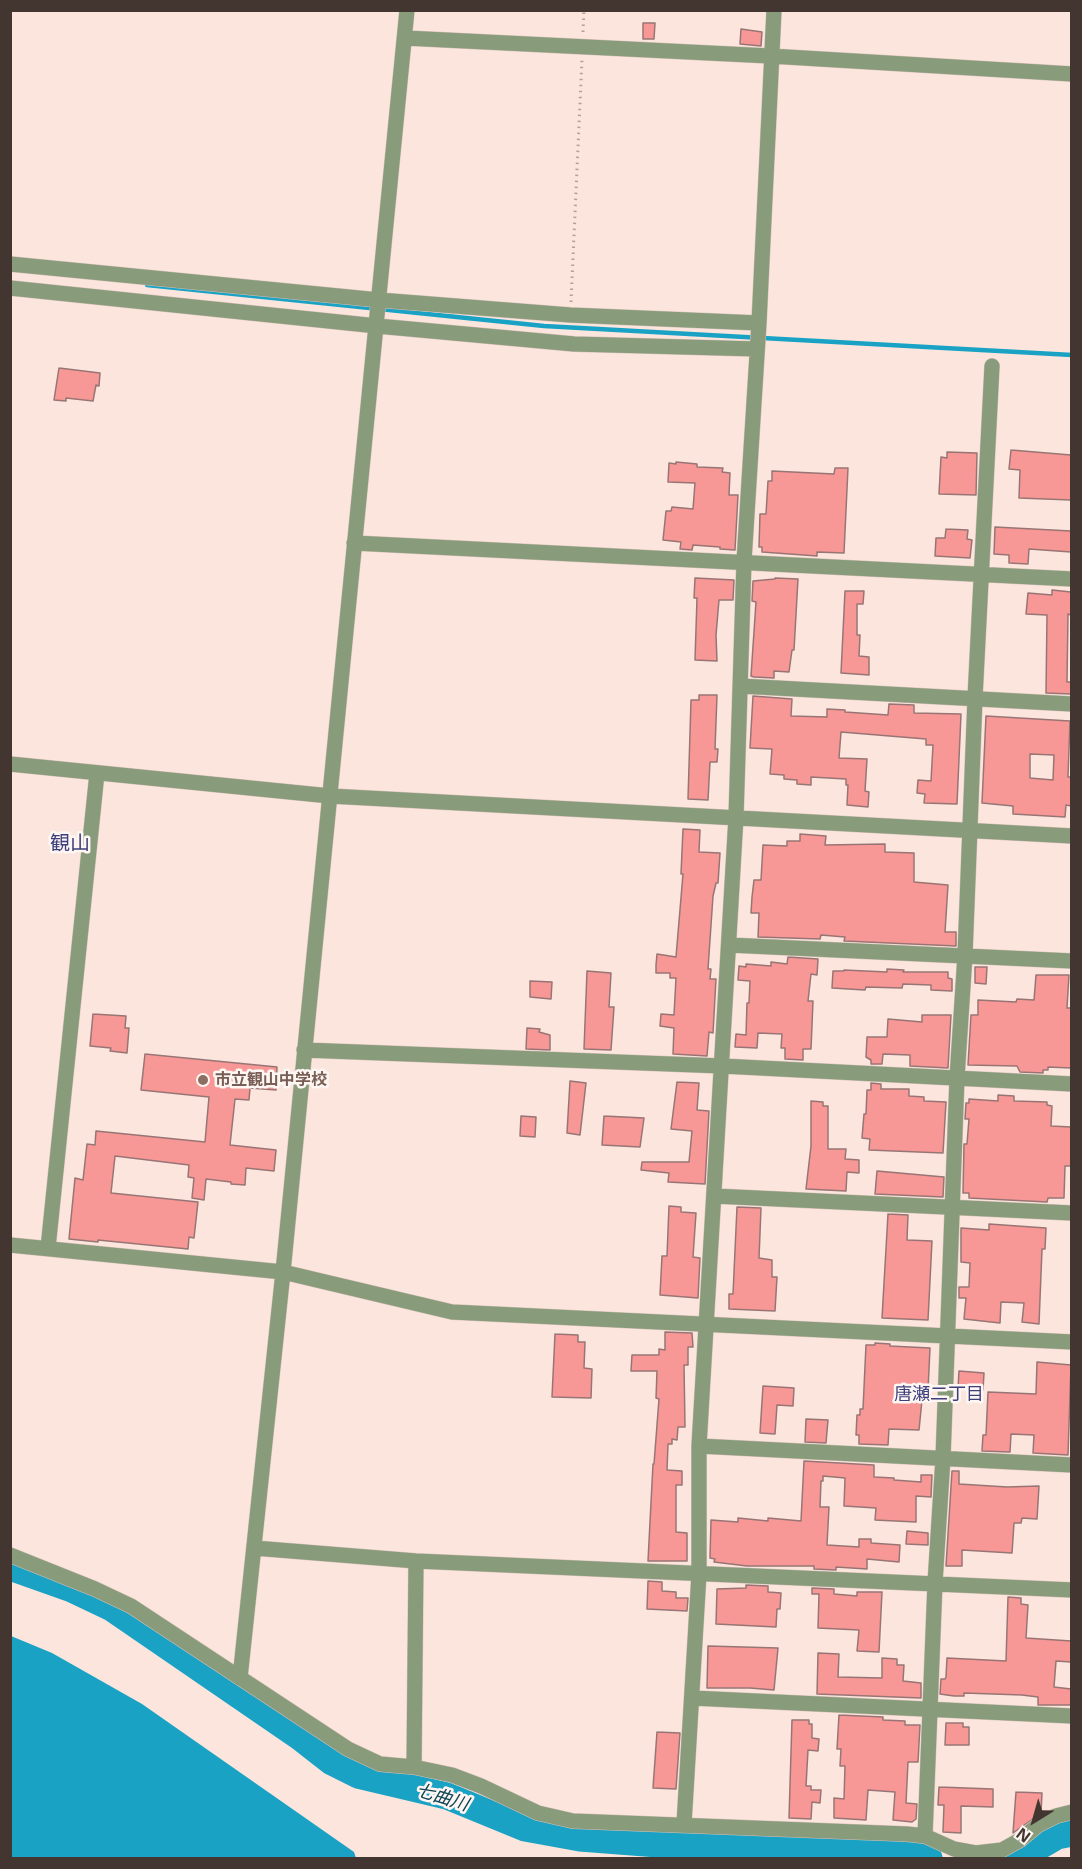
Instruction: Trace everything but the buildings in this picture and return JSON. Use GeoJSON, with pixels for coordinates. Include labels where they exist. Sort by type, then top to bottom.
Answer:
{"type":"FeatureCollection","features":[{"type":"Feature","properties":{"kind":"street"},"geometry":{"type":"LineString","coordinates":[[240,1678],[283,1272],[407,10]]}},
{"type":"Feature","properties":{"kind":"street"},"geometry":{"type":"LineString","coordinates":[[684,1824],[699,1574],[699,1446],[736,817],[744,561],[759,323],[774,10]]}},
{"type":"Feature","properties":{"kind":"street"},"geometry":{"type":"LineString","coordinates":[[405,38],[1071,74]]}},
{"type":"Feature","properties":{"kind":"street"},"geometry":{"type":"LineString","coordinates":[[10,264],[379,300],[570,315],[759,323]]}},
{"type":"Feature","properties":{"kind":"street"},"geometry":{"type":"LineString","coordinates":[[10,288],[574,344],[757,349]]}},
{"type":"Feature","properties":{"kind":"street"},"geometry":{"type":"LineString","coordinates":[[925,1836],[935,1583],[943,1458],[957,1078],[965,955],[992,366]]}},
{"type":"Feature","properties":{"kind":"street"},"geometry":{"type":"LineString","coordinates":[[354,543],[1071,579]]}},
{"type":"Feature","properties":{"kind":"street"},"geometry":{"type":"LineString","coordinates":[[740,686],[1071,704]]}},
{"type":"Feature","properties":{"kind":"street"},"geometry":{"type":"LineString","coordinates":[[10,764],[330,796],[1071,836]]}},
{"type":"Feature","properties":{"kind":"street"},"geometry":{"type":"LineString","coordinates":[[48,1248],[97,773]]}},
{"type":"Feature","properties":{"kind":"street"},"geometry":{"type":"LineString","coordinates":[[729,945],[1071,961]]}},
{"type":"Feature","properties":{"kind":"street"},"geometry":{"type":"LineString","coordinates":[[304,1050],[722,1066],[1071,1084]]}},
{"type":"Feature","properties":{"kind":"street"},"geometry":{"type":"LineString","coordinates":[[714,1196],[1071,1213]]}},
{"type":"Feature","properties":{"kind":"street"},"geometry":{"type":"LineString","coordinates":[[10,1245],[283,1272],[452,1312],[1071,1342]]}},
{"type":"Feature","properties":{"kind":"street"},"geometry":{"type":"LineString","coordinates":[[699,1446],[1071,1465]]}},
{"type":"Feature","properties":{"kind":"street"},"geometry":{"type":"LineString","coordinates":[[254,1548],[416,1561],[1071,1590]]}},
{"type":"Feature","properties":{"kind":"street"},"geometry":{"type":"LineString","coordinates":[[10,1555],[131,1606],[348,1749],[380,1764],[414,1767],[453,1775],[538,1813],[573,1821],[925,1836],[954,1849],[976,1853],[1002,1850],[1056,1816],[1071,1812]]}},
{"type":"Feature","properties":{"kind":"street"},"geometry":{"type":"LineString","coordinates":[[414,1767],[416,1561]]}},
{"type":"Feature","properties":{"kind":"street"},"geometry":{"type":"LineString","coordinates":[[692,1698],[1071,1716]]}},
{"type":"Feature","properties":{"kind":"path"},"geometry":{"type":"LineString","coordinates":[[570,315],[584,10]]}},
{"type":"Feature","properties":{"kind":"water"},"geometry":{"type":"Polygon","coordinates":[[[11,1636],[52,1653],[142,1704],[354,1852],[356,1858],[11,1858],[11,1636]]]}},
{"type":"Feature","properties":{"kind":"waterway"},"geometry":{"type":"LineString","coordinates":[[147,285],[544,326],[1072,355]]}},
{"type":"Feature","properties":{"kind":"waterway","name":"七曲川"},"geometry":{"type":"LineString","coordinates":[[10,1567],[72,1589],[112,1608],[300,1737],[332,1762],[358,1775],[447,1796],[525,1828],[580,1838],[658,1844],[891,1852],[920,1854],[929,1858]]}},
{"type":"Feature","properties":{"kind":"waterway","name":"七曲川"},"geometry":{"type":"LineString","coordinates":[[1019,1858],[1057,1836],[1072,1833]]}},
{"type":"Feature","properties":{"kind":"place","name":"市立観山中学校"},"geometry":{"type":"Point","coordinates":[203,1080]}},
{"type":"Feature","properties":{"kind":"district","name":"観山"},"geometry":{"type":"Point","coordinates":[70,844]}},
{"type":"Feature","properties":{"kind":"district","name":"唐瀬二丁目"},"geometry":{"type":"Point","coordinates":[939,1395]}}]}
